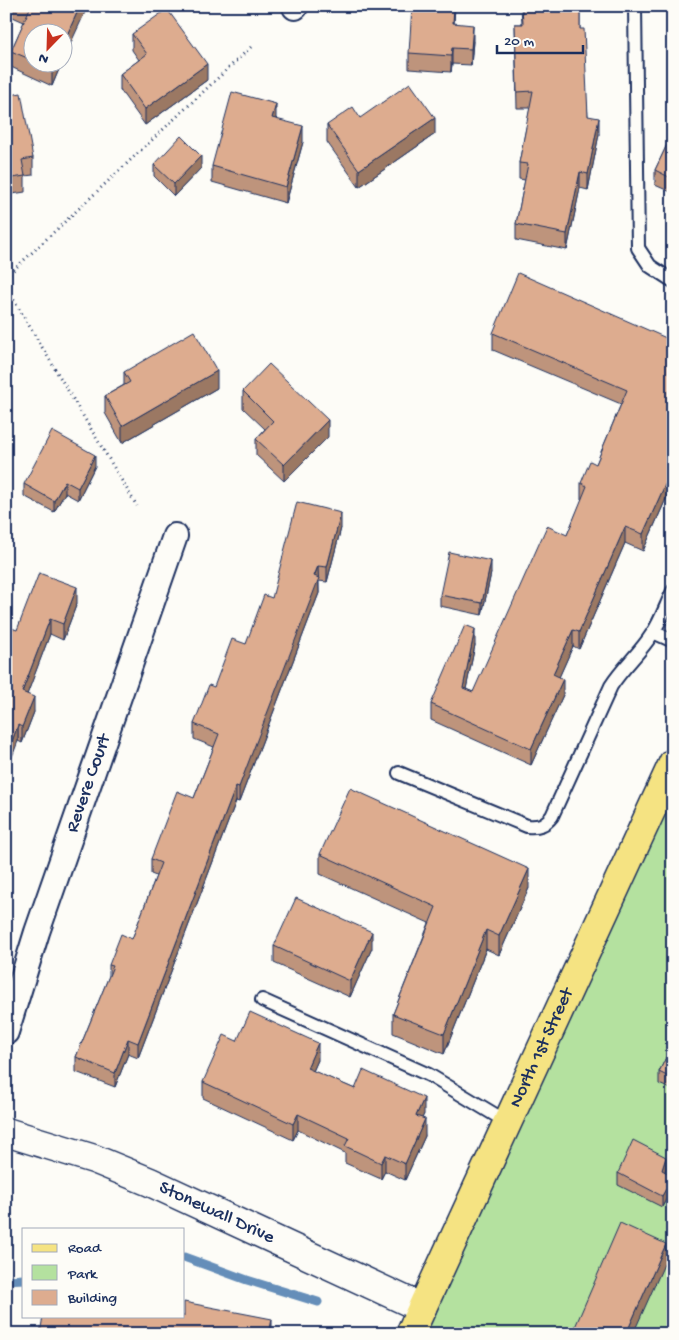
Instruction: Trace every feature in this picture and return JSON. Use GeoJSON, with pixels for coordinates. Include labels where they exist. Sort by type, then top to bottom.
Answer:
{"type":"FeatureCollection","features":[{"type":"Feature","properties":{"kind":"main road","name":"North 1st Street"},"geometry":{"type":"LineString","coordinates":[[412,1333],[673,763]]}},
{"type":"Feature","properties":{"kind":"street","name":"Revere Court"},"geometry":{"type":"LineString","coordinates":[[6,1032],[37,932],[175,536]]}},
{"type":"Feature","properties":{"kind":"street","name":"Stonewall Drive"},"geometry":{"type":"LineString","coordinates":[[6,1132],[94,1159],[150,1182],[422,1308]]}},
{"type":"Feature","properties":{"kind":"lane"},"geometry":{"type":"LineString","coordinates":[[636,6],[638,248],[650,266],[673,281]]}},
{"type":"Feature","properties":{"kind":"lane"},"geometry":{"type":"LineString","coordinates":[[399,773],[527,826],[538,827],[547,822],[552,816],[611,686],[622,669],[636,656],[654,632],[673,591]]}},
{"type":"Feature","properties":{"kind":"lane"},"geometry":{"type":"LineString","coordinates":[[654,632],[673,641]]}},
{"type":"Feature","properties":{"kind":"lane"},"geometry":{"type":"LineString","coordinates":[[262,1000],[422,1072],[508,1122]]}},
{"type":"Feature","properties":{"kind":"path"},"geometry":{"type":"LineString","coordinates":[[6,277],[251,47]]}},
{"type":"Feature","properties":{"kind":"path"},"geometry":{"type":"LineString","coordinates":[[6,287],[137,506]]}},
{"type":"Feature","properties":{"kind":"green space"},"geometry":{"type":"Polygon","coordinates":[[[673,763],[673,1334],[415,1334],[673,763]]]}},
{"type":"Feature","properties":{"kind":"building"},"geometry":{"type":"Polygon","coordinates":[[[26,6],[80,6],[72,24],[72,22],[24,22],[30,8],[26,6]]]}},
{"type":"Feature","properties":{"kind":"building"},"geometry":{"type":"Polygon","coordinates":[[[412,6],[454,6],[453,23],[473,25],[471,49],[452,48],[451,56],[409,53],[412,6]]]}},
{"type":"Feature","properties":{"kind":"building"},"geometry":{"type":"Polygon","coordinates":[[[522,6],[580,6],[580,29],[584,29],[588,116],[599,118],[588,174],[580,172],[567,234],[516,224],[528,164],[519,163],[533,91],[517,92],[515,24],[523,24],[522,6]]]}},
{"type":"Feature","properties":{"kind":"building"},"geometry":{"type":"Polygon","coordinates":[[[167,9],[207,64],[145,109],[120,74],[147,54],[132,34],[167,9]]]}},
{"type":"Feature","properties":{"kind":"building"},"geometry":{"type":"Polygon","coordinates":[[[22,26],[22,56],[11,51],[22,26]]]}},
{"type":"Feature","properties":{"kind":"building"},"geometry":{"type":"Polygon","coordinates":[[[410,83],[435,118],[359,170],[327,125],[353,107],[360,118],[410,83]]]}},
{"type":"Feature","properties":{"kind":"building"},"geometry":{"type":"Polygon","coordinates":[[[232,92],[276,104],[272,118],[303,126],[286,187],[212,166],[232,92]]]}},
{"type":"Feature","properties":{"kind":"building"},"geometry":{"type":"Polygon","coordinates":[[[21,93],[33,158],[22,160],[25,176],[6,179],[6,96],[21,93]]]}},
{"type":"Feature","properties":{"kind":"building"},"geometry":{"type":"Polygon","coordinates":[[[673,132],[673,179],[655,170],[673,132]]]}},
{"type":"Feature","properties":{"kind":"building"},"geometry":{"type":"Polygon","coordinates":[[[181,136],[201,156],[174,184],[154,165],[181,136]]]}},
{"type":"Feature","properties":{"kind":"building"},"geometry":{"type":"Polygon","coordinates":[[[518,273],[673,341],[673,467],[643,534],[625,527],[579,632],[573,630],[553,674],[563,679],[531,749],[431,704],[465,625],[475,629],[463,688],[473,692],[547,526],[567,535],[587,486],[581,483],[590,461],[596,464],[627,390],[493,333],[518,273]]]}},
{"type":"Feature","properties":{"kind":"building"},"geometry":{"type":"Polygon","coordinates":[[[194,331],[217,371],[122,426],[105,396],[130,382],[124,372],[194,331]]]}},
{"type":"Feature","properties":{"kind":"building"},"geometry":{"type":"Polygon","coordinates":[[[269,364],[328,420],[284,465],[256,439],[273,421],[243,391],[269,364]]]}},
{"type":"Feature","properties":{"kind":"building"},"geometry":{"type":"Polygon","coordinates":[[[52,431],[95,455],[78,488],[65,481],[54,501],[24,484],[52,431]]]}},
{"type":"Feature","properties":{"kind":"building"},"geometry":{"type":"Polygon","coordinates":[[[297,502],[341,513],[327,567],[318,566],[314,576],[319,578],[239,787],[236,786],[138,1043],[128,1039],[115,1073],[76,1057],[113,966],[109,965],[121,934],[132,939],[161,863],[151,859],[177,791],[194,798],[219,734],[194,724],[209,685],[214,687],[232,639],[246,644],[264,595],[272,598],[297,502]]]}},
{"type":"Feature","properties":{"kind":"building"},"geometry":{"type":"Polygon","coordinates":[[[449,552],[491,561],[482,603],[440,595],[449,552]]]}},
{"type":"Feature","properties":{"kind":"building"},"geometry":{"type":"Polygon","coordinates":[[[39,573],[77,587],[63,624],[50,619],[22,692],[34,697],[22,727],[18,725],[6,757],[6,626],[17,630],[39,573]]]}},
{"type":"Feature","properties":{"kind":"building"},"geometry":{"type":"Polygon","coordinates":[[[350,788],[529,869],[499,936],[486,930],[444,1034],[393,1014],[436,907],[320,854],[350,788]]]}},
{"type":"Feature","properties":{"kind":"building"},"geometry":{"type":"Polygon","coordinates":[[[296,898],[372,932],[350,981],[274,946],[296,898]]]}},
{"type":"Feature","properties":{"kind":"building"},"geometry":{"type":"Polygon","coordinates":[[[250,1012],[318,1043],[307,1068],[355,1089],[363,1070],[424,1098],[416,1116],[425,1119],[405,1164],[385,1155],[381,1163],[345,1146],[349,1138],[298,1114],[293,1124],[203,1082],[224,1035],[237,1041],[250,1012]]]}},
{"type":"Feature","properties":{"kind":"building"},"geometry":{"type":"Polygon","coordinates":[[[673,1043],[673,1079],[659,1072],[673,1043]]]}},
{"type":"Feature","properties":{"kind":"building"},"geometry":{"type":"Polygon","coordinates":[[[633,1140],[666,1157],[662,1170],[673,1176],[662,1196],[618,1173],[633,1140]]]}},
{"type":"Feature","properties":{"kind":"building"},"geometry":{"type":"Polygon","coordinates":[[[620,1223],[666,1244],[626,1334],[572,1334],[620,1223]]]}},
{"type":"Feature","properties":{"kind":"building"},"geometry":{"type":"Polygon","coordinates":[[[185,1302],[272,1319],[269,1334],[40,1334],[43,1318],[185,1318],[185,1302]]]}},
{"type":"Feature","properties":{"kind":"waterway"},"geometry":{"type":"LineString","coordinates":[[185,1257],[247,1280],[318,1302]]}},
{"type":"Feature","properties":{"kind":"waterway"},"geometry":{"type":"LineString","coordinates":[[6,1280],[22,1279]]}}]}
